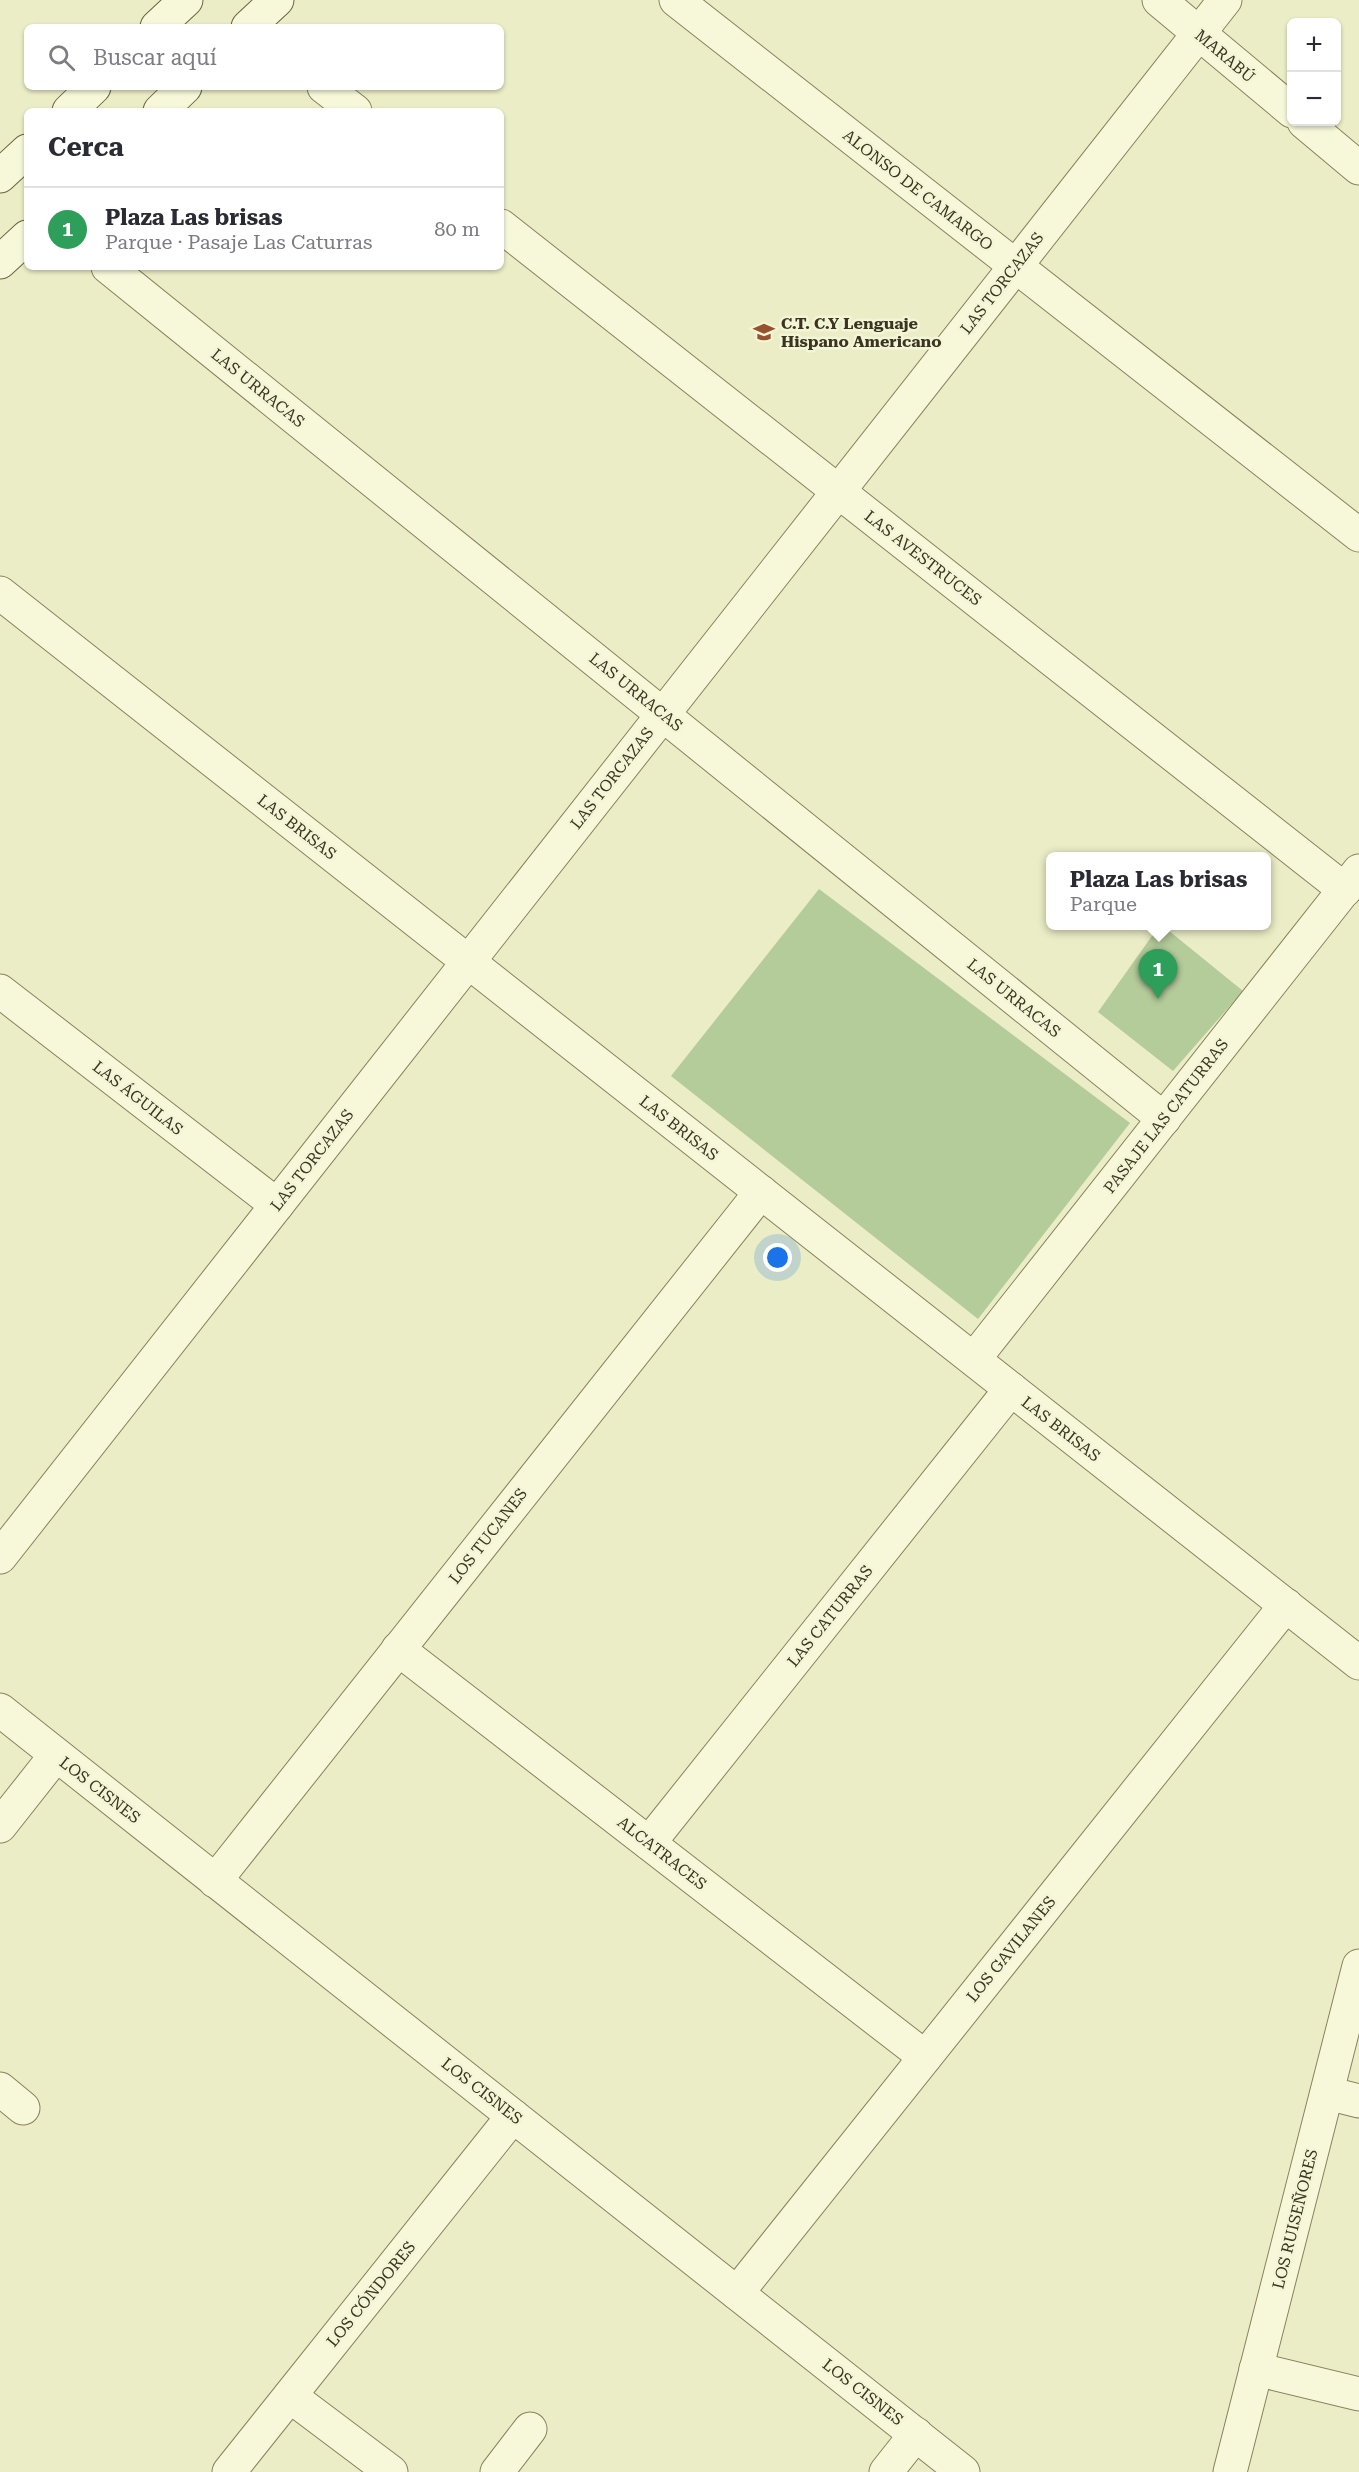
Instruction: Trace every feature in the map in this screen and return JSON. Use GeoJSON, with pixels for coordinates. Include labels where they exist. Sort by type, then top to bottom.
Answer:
{"type":"FeatureCollection","features":[{"type":"Feature","properties":{"kind":"street"},"geometry":{"type":"LineString","coordinates":[[160,24],[186,0]]}},
{"type":"Feature","properties":{"kind":"street"},"geometry":{"type":"LineString","coordinates":[[251,24],[277,0]]}},
{"type":"Feature","properties":{"kind":"street","name":"ALONSO DE CAMARGO"},"geometry":{"type":"LineString","coordinates":[[676,0],[1359,535]]}},
{"type":"Feature","properties":{"kind":"street","name":"MARABÚ"},"geometry":{"type":"LineString","coordinates":[[1159,0],[1287,107]]}},
{"type":"Feature","properties":{"kind":"street","name":"LAS TORCAZAS"},"geometry":{"type":"LineString","coordinates":[[0,1557],[1225,0]]}},
{"type":"Feature","properties":{"kind":"street"},"geometry":{"type":"LineString","coordinates":[[72,108],[91,90]]}},
{"type":"Feature","properties":{"kind":"street"},"geometry":{"type":"LineString","coordinates":[[163,108],[182,90]]}},
{"type":"Feature","properties":{"kind":"street"},"geometry":{"type":"LineString","coordinates":[[328,90],[351,108]]}},
{"type":"Feature","properties":{"kind":"street"},"geometry":{"type":"LineString","coordinates":[[1309,126],[1359,168]]}},
{"type":"Feature","properties":{"kind":"street"},"geometry":{"type":"LineString","coordinates":[[0,176],[24,153]]}},
{"type":"Feature","properties":{"kind":"street","name":"LAS AVESTRUCES"},"geometry":{"type":"LineString","coordinates":[[504,228],[839,491],[1352,881]]}},
{"type":"Feature","properties":{"kind":"street"},"geometry":{"type":"LineString","coordinates":[[0,262],[24,240]]}},
{"type":"Feature","properties":{"kind":"street","name":"LAS URRACAS"},"geometry":{"type":"LineString","coordinates":[[112,270],[1164,1119]]}},
{"type":"Feature","properties":{"kind":"street","name":"LAS BRISAS"},"geometry":{"type":"LineString","coordinates":[[0,593],[1359,1663]]}},
{"type":"Feature","properties":{"kind":"street","name":"PASAJE LAS CATURRAS"},"geometry":{"type":"LineString","coordinates":[[974,1359],[1352,881]]}},
{"type":"Feature","properties":{"kind":"street","name":"LAS ÁGUILAS"},"geometry":{"type":"LineString","coordinates":[[0,991],[277,1205]]}},
{"type":"Feature","properties":{"kind":"street","name":"LOS TUCANES"},"geometry":{"type":"LineString","coordinates":[[215,1881],[761,1192]]}},
{"type":"Feature","properties":{"kind":"street","name":"LAS CATURRAS"},"geometry":{"type":"LineString","coordinates":[[649,1843],[1011,1389]]}},
{"type":"Feature","properties":{"kind":"street","name":"LOS GAVILANES"},"geometry":{"type":"LineString","coordinates":[[737,2293],[1286,1605]]}},
{"type":"Feature","properties":{"kind":"street","name":"ALCATRACES"},"geometry":{"type":"LineString","coordinates":[[398,1649],[925,2057]]}},
{"type":"Feature","properties":{"kind":"street","name":"LOS CISNES"},"geometry":{"type":"LineString","coordinates":[[0,1710],[963,2472]]}},
{"type":"Feature","properties":{"kind":"street"},"geometry":{"type":"LineString","coordinates":[[0,1826],[56,1755]]}},
{"type":"Feature","properties":{"kind":"street","name":"LOS RUISEÑORES"},"geometry":{"type":"LineString","coordinates":[[1230,2472],[1359,1966]]}},
{"type":"Feature","properties":{"kind":"street"},"geometry":{"type":"LineString","coordinates":[[1327,2093],[1359,2101]]}},
{"type":"Feature","properties":{"kind":"street","name":"LOS CÓNDORES"},"geometry":{"type":"LineString","coordinates":[[229,2472],[513,2116]]}},
{"type":"Feature","properties":{"kind":"street"},"geometry":{"type":"LineString","coordinates":[[1256,2369],[1359,2394]]}},
{"type":"Feature","properties":{"kind":"street"},"geometry":{"type":"LineString","coordinates":[[290,2396],[391,2472]]}},
{"type":"Feature","properties":{"kind":"street"},"geometry":{"type":"LineString","coordinates":[[497,2472],[530,2429]]}},
{"type":"Feature","properties":{"kind":"street"},"geometry":{"type":"LineString","coordinates":[[885,2472],[916,2434]]}},
{"type":"Feature","properties":{"kind":"green space"},"geometry":{"type":"Polygon","coordinates":[[[819,889],[1130,1123],[978,1319],[671,1076],[819,889]]]}},
{"type":"Feature","properties":{"kind":"green space"},"geometry":{"type":"Polygon","coordinates":[[[1156,930],[1168,930],[1243,991],[1173,1071],[1098,1012],[1156,930]]]}},
{"type":"Feature","properties":{"kind":"place","name":"C.T. C.Y Lenguaje Hispano Americano"},"geometry":{"type":"Point","coordinates":[764,332]}},
{"type":"Feature","properties":{"kind":"place","name":"Plaza Las brisas"},"geometry":{"type":"Point","coordinates":[1158,999]}}]}
